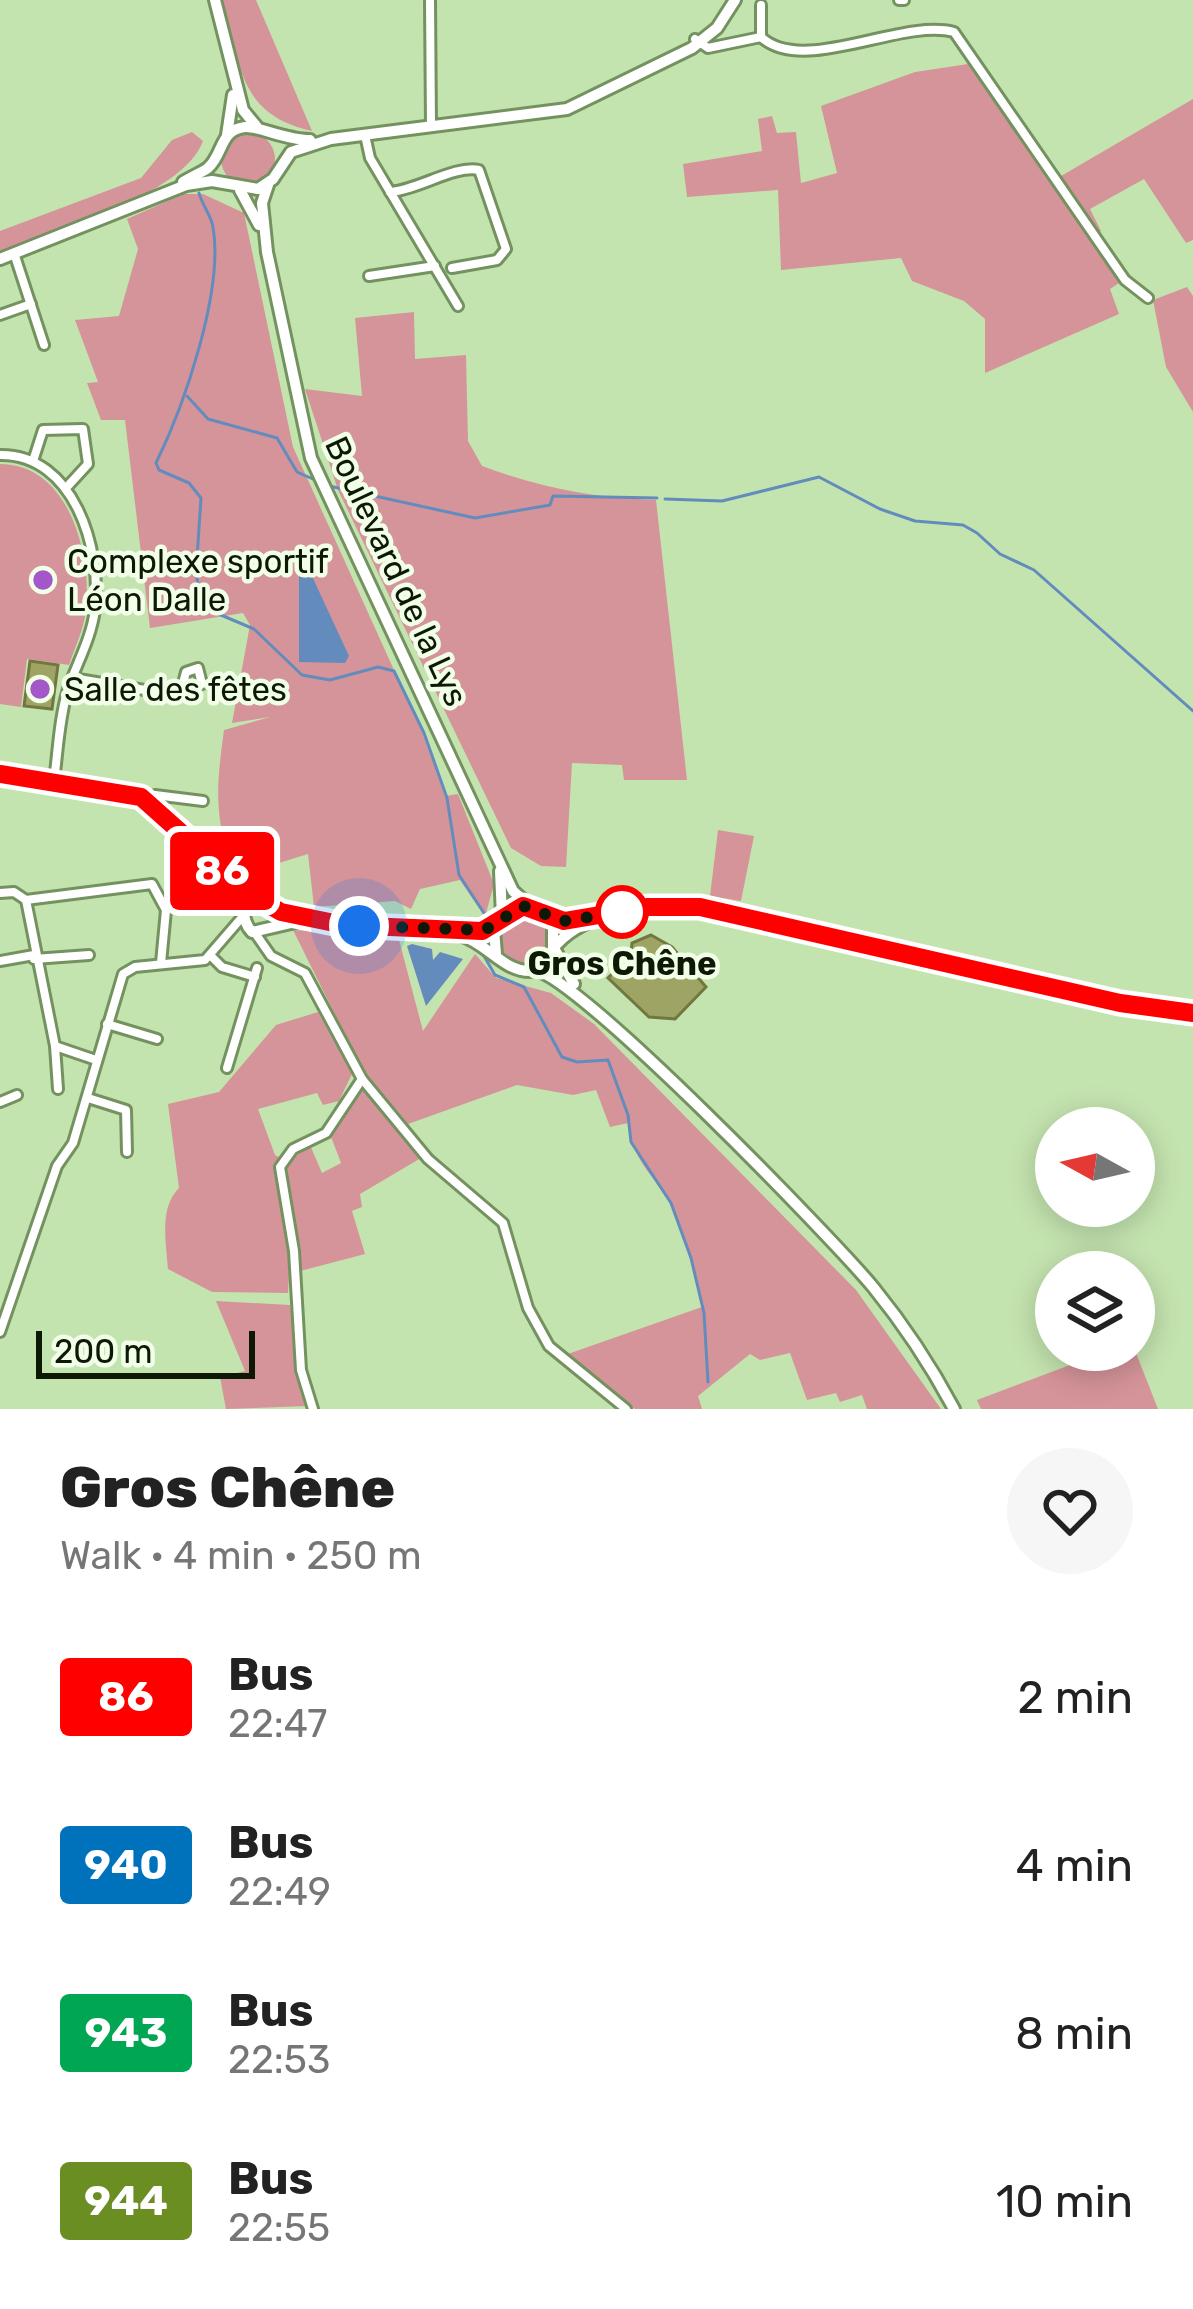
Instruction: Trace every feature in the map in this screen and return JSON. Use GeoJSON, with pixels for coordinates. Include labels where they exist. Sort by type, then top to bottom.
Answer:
{"type":"FeatureCollection","features":[{"type":"Feature","properties":{"kind":"main road"},"geometry":{"type":"LineString","coordinates":[[215,0],[244,113],[280,151],[280,166]]}},
{"type":"Feature","properties":{"kind":"main road"},"geometry":{"type":"LineString","coordinates":[[165,191],[204,181],[235,188],[268,184],[291,152],[331,139],[560,111],[671,59],[697,41],[733,0]]}},
{"type":"Feature","properties":{"kind":"main road"},"geometry":{"type":"LineString","coordinates":[[0,259],[205,170],[226,136],[233,113],[228,56]]}},
{"type":"Feature","properties":{"kind":"main road"},"geometry":{"type":"LineString","coordinates":[[226,136],[244,127],[331,139]]}},
{"type":"Feature","properties":{"kind":"main road"},"geometry":{"type":"LineString","coordinates":[[217,154],[220,174],[235,188]]}},
{"type":"Feature","properties":{"kind":"main road","name":"Boulevard de la Lys"},"geometry":{"type":"LineString","coordinates":[[268,184],[262,202],[267,252],[298,414],[321,483],[514,894],[531,907]]}},
{"type":"Feature","properties":{"kind":"main road","name":"Boulevard de la Lys"},"geometry":{"type":"LineString","coordinates":[[235,188],[253,206],[267,252]]}},
{"type":"Feature","properties":{"kind":"main road"},"geometry":{"type":"LineString","coordinates":[[0,774],[121,791],[145,803],[211,862],[269,905],[314,920],[482,931],[531,907],[568,921],[654,906],[714,909],[1120,1003],[1193,1012]]}},
{"type":"Feature","properties":{"kind":"main road"},"geometry":{"type":"LineString","coordinates":[[145,803],[235,889],[253,932],[314,920]]}},
{"type":"Feature","properties":{"kind":"main road","name":"Boulevard de la Lys"},"geometry":{"type":"LineString","coordinates":[[489,834],[502,879],[499,919]]}},
{"type":"Feature","properties":{"kind":"main road"},"geometry":{"type":"LineString","coordinates":[[245,912],[269,905]]}},
{"type":"Feature","properties":{"kind":"main road"},"geometry":{"type":"LineString","coordinates":[[269,905],[273,928]]}},
{"type":"Feature","properties":{"kind":"main road"},"geometry":{"type":"LineString","coordinates":[[534,970],[570,932],[613,915]]}},
{"type":"Feature","properties":{"kind":"main road"},"geometry":{"type":"LineString","coordinates":[[548,917],[565,972],[599,1013]]}},
{"type":"Feature","properties":{"kind":"main road"},"geometry":{"type":"LineString","coordinates":[[496,954],[499,919]]}},
{"type":"Feature","properties":{"kind":"main road"},"geometry":{"type":"LineString","coordinates":[[433,928],[483,943],[510,968],[552,974],[599,1013],[862,1274],[915,1344],[954,1409]]}},
{"type":"Feature","properties":{"kind":"street"},"geometry":{"type":"LineString","coordinates":[[430,0],[431,126]]}},
{"type":"Feature","properties":{"kind":"street"},"geometry":{"type":"LineString","coordinates":[[760,5],[761,37]]}},
{"type":"Feature","properties":{"kind":"street"},"geometry":{"type":"LineString","coordinates":[[697,41],[712,47],[761,37],[789,52],[923,32],[954,32],[1026,144],[1125,280],[1148,298]]}},
{"type":"Feature","properties":{"kind":"street"},"geometry":{"type":"LineString","coordinates":[[364,133],[370,158],[458,306]]}},
{"type":"Feature","properties":{"kind":"street"},"geometry":{"type":"LineString","coordinates":[[390,191],[418,189],[470,168],[479,170],[506,249],[497,260],[452,268]]}},
{"type":"Feature","properties":{"kind":"street"},"geometry":{"type":"LineString","coordinates":[[14,253],[44,345]]}},
{"type":"Feature","properties":{"kind":"street"},"geometry":{"type":"LineString","coordinates":[[369,276],[435,266]]}},
{"type":"Feature","properties":{"kind":"street"},"geometry":{"type":"LineString","coordinates":[[0,315],[31,304]]}},
{"type":"Feature","properties":{"kind":"street"},"geometry":{"type":"LineString","coordinates":[[33,461],[43,430],[82,429],[88,464],[66,488]]}},
{"type":"Feature","properties":{"kind":"street"},"geometry":{"type":"LineString","coordinates":[[0,455],[33,461],[66,488],[92,551],[96,588],[92,623],[72,677],[54,781]]}},
{"type":"Feature","properties":{"kind":"street"},"geometry":{"type":"LineString","coordinates":[[72,677],[142,686],[162,694],[181,691]]}},
{"type":"Feature","properties":{"kind":"street"},"geometry":{"type":"LineString","coordinates":[[145,803],[155,795],[203,801]]}},
{"type":"Feature","properties":{"kind":"street"},"geometry":{"type":"LineString","coordinates":[[0,893],[14,892],[26,900],[152,884],[166,910],[160,963]]}},
{"type":"Feature","properties":{"kind":"street"},"geometry":{"type":"LineString","coordinates":[[26,900],[55,1046],[58,1089]]}},
{"type":"Feature","properties":{"kind":"street"},"geometry":{"type":"LineString","coordinates":[[0,1332],[57,1166],[71,1148],[124,971],[160,963],[193,964],[211,956],[245,912]]}},
{"type":"Feature","properties":{"kind":"street"},"geometry":{"type":"LineString","coordinates":[[268,952],[273,928]]}},
{"type":"Feature","properties":{"kind":"street"},"geometry":{"type":"LineString","coordinates":[[222,941],[253,932],[268,952],[308,976],[362,1079],[433,1164],[500,1218],[514,1246],[528,1308],[546,1341],[580,1375],[626,1409]]}},
{"type":"Feature","properties":{"kind":"street"},"geometry":{"type":"LineString","coordinates":[[0,961],[88,955]]}},
{"type":"Feature","properties":{"kind":"street"},"geometry":{"type":"LineString","coordinates":[[211,956],[222,967],[256,973],[227,1068]]}},
{"type":"Feature","properties":{"kind":"street"},"geometry":{"type":"LineString","coordinates":[[107,1024],[157,1039]]}},
{"type":"Feature","properties":{"kind":"street"},"geometry":{"type":"LineString","coordinates":[[55,1046],[96,1060]]}},
{"type":"Feature","properties":{"kind":"street"},"geometry":{"type":"LineString","coordinates":[[313,1409],[302,1370],[294,1250],[280,1167],[293,1149],[324,1135],[362,1079]]}},
{"type":"Feature","properties":{"kind":"street"},"geometry":{"type":"LineString","coordinates":[[0,1102],[17,1095]]}},
{"type":"Feature","properties":{"kind":"street"},"geometry":{"type":"LineString","coordinates":[[87,1098],[125,1110],[127,1152]]}},
{"type":"Feature","properties":{"kind":"shaded area"},"geometry":{"type":"Polygon","coordinates":[[[222,0],[256,0],[312,131],[287,123],[256,99],[239,66],[222,0]]]}},
{"type":"Feature","properties":{"kind":"shaded area"},"geometry":{"type":"Polygon","coordinates":[[[968,64],[1122,281],[1110,289],[1119,314],[985,373],[985,319],[964,301],[912,281],[901,258],[781,270],[778,190],[687,197],[683,164],[762,151],[758,119],[772,116],[777,133],[796,132],[801,183],[837,173],[821,106],[915,72],[968,64]]]}},
{"type":"Feature","properties":{"kind":"shaded area"},"geometry":{"type":"Polygon","coordinates":[[[1193,99],[1193,240],[1186,243],[1144,179],[1090,209],[1101,231],[1096,235],[1061,187],[1061,176],[1193,99]]]}},
{"type":"Feature","properties":{"kind":"shaded area"},"geometry":{"type":"Polygon","coordinates":[[[192,132],[203,141],[191,161],[170,178],[114,209],[0,252],[0,231],[141,178],[172,140],[192,132]]]}},
{"type":"Feature","properties":{"kind":"shaded area"},"geometry":{"type":"Polygon","coordinates":[[[248,132],[267,140],[275,159],[267,178],[248,186],[229,178],[221,159],[229,140],[248,132]]]}},
{"type":"Feature","properties":{"kind":"shaded area"},"geometry":{"type":"Polygon","coordinates":[[[183,194],[203,194],[244,213],[293,447],[423,734],[445,796],[458,794],[494,884],[485,917],[460,880],[420,889],[411,909],[395,901],[314,907],[308,854],[237,876],[218,804],[224,730],[270,717],[232,723],[250,625],[243,613],[150,628],[125,420],[101,420],[87,383],[98,382],[75,320],[119,316],[138,249],[127,219],[183,194]]]}},
{"type":"Feature","properties":{"kind":"shaded area"},"geometry":{"type":"Polygon","coordinates":[[[1187,287],[1193,296],[1193,412],[1166,367],[1153,300],[1187,287]]]}},
{"type":"Feature","properties":{"kind":"shaded area"},"geometry":{"type":"Polygon","coordinates":[[[414,312],[415,359],[466,355],[468,441],[482,466],[568,491],[656,500],[687,780],[624,780],[622,765],[572,763],[566,867],[541,866],[511,848],[338,490],[305,389],[362,396],[355,318],[414,312]]]}},
{"type":"Feature","properties":{"kind":"shaded area","name":"Complexe sportif Léon Dalle"},"geometry":{"type":"Polygon","coordinates":[[[0,464],[24,468],[59,495],[80,539],[85,564],[85,617],[69,665],[27,659],[21,707],[0,704],[0,464]]]}},
{"type":"Feature","properties":{"kind":"shaded area"},"geometry":{"type":"Polygon","coordinates":[[[718,830],[754,836],[741,901],[710,896],[718,830]]]}},
{"type":"Feature","properties":{"kind":"shaded area"},"geometry":{"type":"Polygon","coordinates":[[[524,913],[543,920],[550,939],[543,958],[524,965],[505,958],[498,939],[505,920],[524,913]]]}},
{"type":"Feature","properties":{"kind":"shaded area"},"geometry":{"type":"Polygon","coordinates":[[[293,930],[398,936],[423,1031],[475,954],[496,978],[551,993],[594,1024],[856,1290],[941,1409],[867,1409],[862,1395],[840,1402],[836,1393],[807,1400],[790,1353],[760,1360],[750,1354],[698,1396],[702,1409],[635,1409],[565,1355],[702,1307],[676,1215],[635,1149],[628,1123],[610,1127],[596,1090],[573,1095],[517,1085],[408,1124],[364,1073],[293,930]]]}},
{"type":"Feature","properties":{"kind":"shaded area"},"geometry":{"type":"Polygon","coordinates":[[[318,1012],[352,1074],[339,1101],[323,1105],[317,1093],[258,1109],[275,1155],[288,1162],[310,1145],[322,1173],[341,1163],[330,1134],[361,1087],[389,1113],[421,1158],[360,1194],[362,1207],[352,1211],[365,1254],[289,1274],[288,1293],[212,1292],[168,1269],[166,1215],[179,1188],[168,1104],[219,1092],[276,1025],[318,1012]]]}},
{"type":"Feature","properties":{"kind":"shaded area"},"geometry":{"type":"Polygon","coordinates":[[[216,1301],[290,1305],[308,1406],[226,1409],[220,1377],[245,1371],[216,1301]]]}},
{"type":"Feature","properties":{"kind":"shaded area"},"geometry":{"type":"Polygon","coordinates":[[[1054,1371],[1143,1371],[1158,1409],[981,1409],[977,1400],[1054,1371]]]}},
{"type":"Feature","properties":{"kind":"water"},"geometry":{"type":"Polygon","coordinates":[[[299,572],[311,574],[349,656],[345,663],[299,662],[299,572]]]}},
{"type":"Feature","properties":{"kind":"water"},"geometry":{"type":"Polygon","coordinates":[[[407,946],[432,949],[433,960],[440,952],[463,959],[426,1006],[407,946]]]}},
{"type":"Feature","properties":{"kind":"building","name":"Salle des fêtes"},"geometry":{"type":"Polygon","coordinates":[[[30,661],[58,665],[52,709],[24,706],[30,661]]]}},
{"type":"Feature","properties":{"kind":"building"},"geometry":{"type":"Polygon","coordinates":[[[651,935],[672,947],[706,987],[675,1019],[649,1017],[608,978],[614,972],[629,975],[632,943],[651,935]]]}},
{"type":"Feature","properties":{"kind":"waterway"},"geometry":{"type":"LineString","coordinates":[[199,193],[213,227],[213,283],[189,380],[156,463],[159,470],[189,483],[201,498],[196,573],[202,607],[254,629],[302,675],[330,680],[378,667],[394,671],[424,733],[447,798],[459,875],[486,916]]}},
{"type":"Feature","properties":{"kind":"waterway"},"geometry":{"type":"LineString","coordinates":[[187,396],[208,419],[277,438],[297,472],[313,479]]}},
{"type":"Feature","properties":{"kind":"waterway"},"geometry":{"type":"LineString","coordinates":[[665,499],[722,501],[819,477],[880,509],[915,521],[963,525],[1000,554],[1034,570],[1193,711]]}},
{"type":"Feature","properties":{"kind":"waterway"},"geometry":{"type":"LineString","coordinates":[[329,486],[475,518],[550,505],[553,496],[657,498]]}},
{"type":"Feature","properties":{"kind":"waterway"},"geometry":{"type":"LineString","coordinates":[[484,956],[495,975],[524,987],[562,1057],[577,1062],[608,1060],[628,1115],[631,1142],[671,1203],[691,1258],[704,1313],[708,1382]]}},
{"type":"Feature","properties":{"kind":"bus line","name":"86"},"geometry":{"type":"LineString","coordinates":[[0,774],[104,787],[141,797],[251,895],[279,911],[314,920],[482,931],[523,906],[564,921],[647,907],[700,907],[1120,1003],[1193,1013]]}},
{"type":"Feature","properties":{"kind":"place","name":"Complexe sportif Léon Dalle"},"geometry":{"type":"Point","coordinates":[43,580]}},
{"type":"Feature","properties":{"kind":"place","name":"Salle des fêtes"},"geometry":{"type":"Point","coordinates":[40,689]}},
{"type":"Feature","properties":{"kind":"place","name":"Gros Chêne"},"geometry":{"type":"Point","coordinates":[622,912]}},
{"type":"Feature","properties":{"kind":"route"},"geometry":{"type":"LineString","coordinates":[[359,926],[482,931],[523,906],[564,921],[622,912]]}}]}
